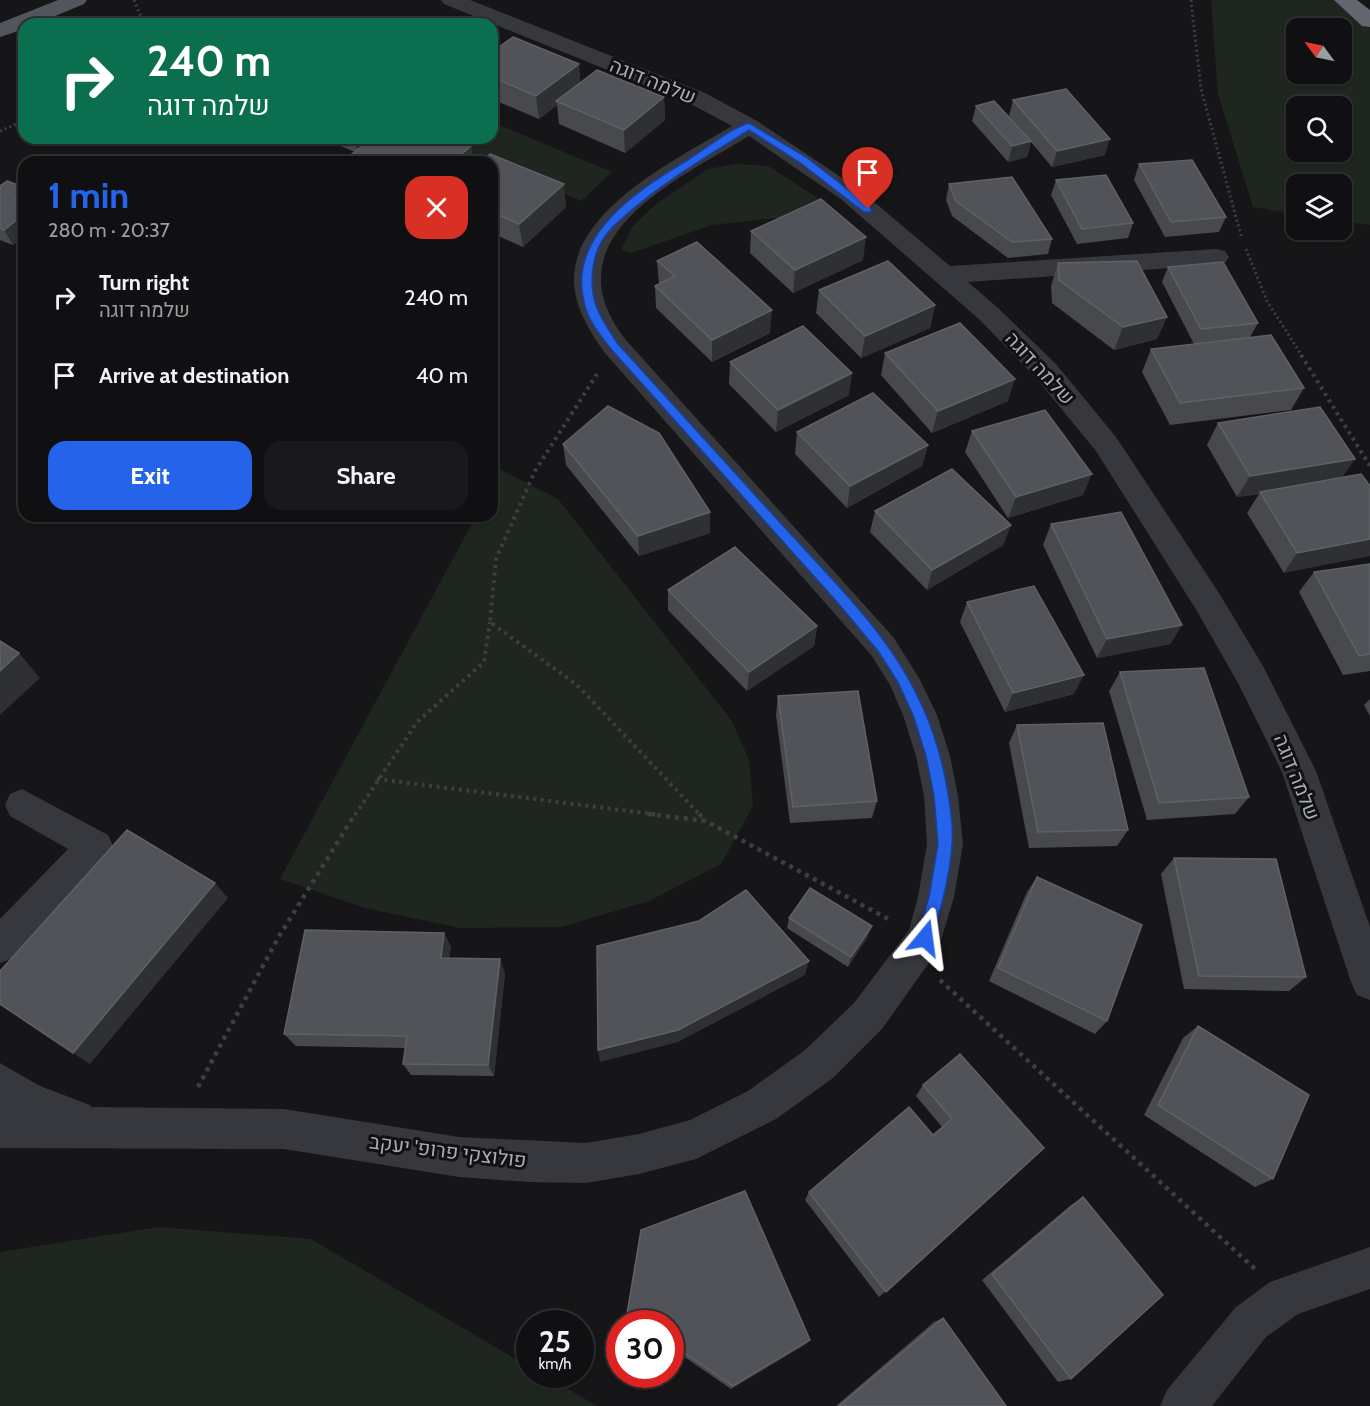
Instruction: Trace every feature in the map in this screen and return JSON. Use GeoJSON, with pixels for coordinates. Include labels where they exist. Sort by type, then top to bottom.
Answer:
{"type":"FeatureCollection","features":[{"type":"Feature","properties":{"kind":"highway"},"geometry":{"type":"LineString","coordinates":[[1344,0],[1370,21]]}},
{"type":"Feature","properties":{"kind":"main road"},"geometry":{"type":"LineString","coordinates":[[32,18],[77,0]]}},
{"type":"Feature","properties":{"kind":"main road"},"geometry":{"type":"LineString","coordinates":[[0,31],[18,24]]}},
{"type":"Feature","properties":{"kind":"street","name":"שלמה דוגה"},"geometry":{"type":"LineString","coordinates":[[451,0],[496,18]]}},
{"type":"Feature","properties":{"kind":"street","name":"שלמה דוגה"},"geometry":{"type":"LineString","coordinates":[[498,19],[697,98],[749,126],[802,160],[851,195],[944,275],[989,314],[1046,371],[1106,444],[1209,602],[1251,676],[1299,771],[1370,982]]}},
{"type":"Feature","properties":{"kind":"street","name":"פולוצקי פרופ' יעקב"},"geometry":{"type":"LineString","coordinates":[[0,1128],[284,1129],[459,1157],[586,1163],[639,1154],[696,1139],[762,1105],[819,1064],[868,1016],[919,947],[936,897],[945,844],[941,796],[933,756],[920,715],[903,678],[883,647],[842,598],[615,346],[590,306],[587,280],[590,260],[596,241],[610,223],[661,180],[749,126]]}},
{"type":"Feature","properties":{"kind":"street"},"geometry":{"type":"LineString","coordinates":[[944,275],[1216,257]]}},
{"type":"Feature","properties":{"kind":"street"},"geometry":{"type":"LineString","coordinates":[[0,945],[95,846],[22,806]]}},
{"type":"Feature","properties":{"kind":"street"},"geometry":{"type":"LineString","coordinates":[[0,1083],[43,1107],[97,1127]]}},
{"type":"Feature","properties":{"kind":"street"},"geometry":{"type":"LineString","coordinates":[[1182,1406],[1251,1322],[1285,1297],[1370,1268]]}},
{"type":"Feature","properties":{"kind":"path"},"geometry":{"type":"LineString","coordinates":[[134,0],[142,18]]}},
{"type":"Feature","properties":{"kind":"path"},"geometry":{"type":"LineString","coordinates":[[1191,0],[1201,88],[1241,237],[1267,301],[1370,466]]}},
{"type":"Feature","properties":{"kind":"path"},"geometry":{"type":"LineString","coordinates":[[0,131],[18,124]]}},
{"type":"Feature","properties":{"kind":"path"},"geometry":{"type":"LineString","coordinates":[[177,1127],[278,938],[377,779],[417,722],[459,687],[484,662],[496,559],[535,471],[615,346]]}},
{"type":"Feature","properties":{"kind":"path"},"geometry":{"type":"LineString","coordinates":[[490,622],[577,685],[706,821],[919,947],[1285,1297]]}},
{"type":"Feature","properties":{"kind":"path"},"geometry":{"type":"LineString","coordinates":[[377,779],[706,821]]}},
{"type":"Feature","properties":{"kind":"shaded area"},"geometry":{"type":"Polygon","coordinates":[[[1211,0],[1356,0],[1370,11],[1370,225],[1352,223],[1352,174],[1286,174],[1286,212],[1253,207],[1218,94],[1211,0]]]}},
{"type":"Feature","properties":{"kind":"shaded area"},"geometry":{"type":"Polygon","coordinates":[[[498,124],[612,172],[581,201],[498,165],[498,156],[476,156],[448,144],[498,144],[498,124]]]}},
{"type":"Feature","properties":{"kind":"shaded area"},"geometry":{"type":"Polygon","coordinates":[[[736,164],[768,166],[832,207],[776,218],[712,225],[631,253],[621,250],[632,227],[656,204],[708,169],[736,164]]]}},
{"type":"Feature","properties":{"kind":"shaded area"},"geometry":{"type":"Polygon","coordinates":[[[501,470],[558,499],[732,721],[749,760],[753,806],[721,864],[649,901],[561,927],[460,928],[365,908],[280,879],[473,522],[498,522],[498,475],[501,470]]]}},
{"type":"Feature","properties":{"kind":"shaded area"},"geometry":{"type":"Polygon","coordinates":[[[159,1227],[311,1239],[516,1359],[516,1388],[566,1388],[597,1406],[0,1406],[0,1252],[159,1227]]]}},
{"type":"Feature","properties":{"kind":"building"},"geometry":{"type":"Polygon","coordinates":[[[513,37],[579,64],[536,96],[498,80],[498,48],[513,37]]]}},
{"type":"Feature","properties":{"kind":"building"},"geometry":{"type":"Polygon","coordinates":[[[597,70],[664,97],[624,130],[556,101],[597,70]]]}},
{"type":"Feature","properties":{"kind":"building"},"geometry":{"type":"Polygon","coordinates":[[[1066,89],[1110,139],[1057,151],[1013,100],[1066,89]]]}},
{"type":"Feature","properties":{"kind":"building"},"geometry":{"type":"Polygon","coordinates":[[[994,101],[1031,141],[1012,146],[976,106],[994,101]]]}},
{"type":"Feature","properties":{"kind":"building"},"geometry":{"type":"Polygon","coordinates":[[[365,144],[466,144],[471,146],[459,156],[357,156],[352,154],[365,144]]]}},
{"type":"Feature","properties":{"kind":"building"},"geometry":{"type":"Polygon","coordinates":[[[498,157],[564,184],[519,224],[498,215],[498,157]]]}},
{"type":"Feature","properties":{"kind":"building"},"geometry":{"type":"Polygon","coordinates":[[[1192,160],[1226,217],[1171,222],[1139,164],[1192,160]]]}},
{"type":"Feature","properties":{"kind":"building"},"geometry":{"type":"Polygon","coordinates":[[[1106,175],[1133,223],[1082,229],[1056,180],[1106,175]]]}},
{"type":"Feature","properties":{"kind":"building"},"geometry":{"type":"Polygon","coordinates":[[[1012,177],[1052,239],[1012,242],[956,201],[949,184],[1012,177]]]}},
{"type":"Feature","properties":{"kind":"building"},"geometry":{"type":"Polygon","coordinates":[[[7,181],[18,185],[18,197],[15,200],[18,201],[18,219],[4,230],[0,228],[0,186],[7,181]]]}},
{"type":"Feature","properties":{"kind":"building"},"geometry":{"type":"Polygon","coordinates":[[[821,199],[866,237],[795,270],[751,231],[821,199]]]}},
{"type":"Feature","properties":{"kind":"building"},"geometry":{"type":"Polygon","coordinates":[[[697,242],[772,310],[712,340],[655,286],[675,276],[657,261],[697,242]]]}},
{"type":"Feature","properties":{"kind":"building"},"geometry":{"type":"Polygon","coordinates":[[[888,261],[935,305],[865,336],[819,290],[888,261]]]}},
{"type":"Feature","properties":{"kind":"building"},"geometry":{"type":"Polygon","coordinates":[[[1137,261],[1167,317],[1123,327],[1059,280],[1058,263],[1137,261]]]}},
{"type":"Feature","properties":{"kind":"building"},"geometry":{"type":"Polygon","coordinates":[[[1223,262],[1258,323],[1201,329],[1168,267],[1223,262]]]}},
{"type":"Feature","properties":{"kind":"building"},"geometry":{"type":"Polygon","coordinates":[[[960,323],[1015,379],[938,411],[885,353],[960,323]]]}},
{"type":"Feature","properties":{"kind":"building"},"geometry":{"type":"Polygon","coordinates":[[[803,326],[852,373],[778,410],[730,362],[803,326]]]}},
{"type":"Feature","properties":{"kind":"building"},"geometry":{"type":"Polygon","coordinates":[[[1271,335],[1304,388],[1180,403],[1151,349],[1271,335]]]}},
{"type":"Feature","properties":{"kind":"building"},"geometry":{"type":"Polygon","coordinates":[[[873,393],[928,445],[850,486],[797,432],[873,393]]]}},
{"type":"Feature","properties":{"kind":"building"},"geometry":{"type":"Polygon","coordinates":[[[608,406],[659,433],[710,512],[638,536],[563,444],[608,406]]]}},
{"type":"Feature","properties":{"kind":"building"},"geometry":{"type":"Polygon","coordinates":[[[1320,407],[1355,459],[1250,476],[1218,423],[1320,407]]]}},
{"type":"Feature","properties":{"kind":"building"},"geometry":{"type":"Polygon","coordinates":[[[1045,410],[1092,474],[1016,497],[972,431],[1045,410]]]}},
{"type":"Feature","properties":{"kind":"building"},"geometry":{"type":"Polygon","coordinates":[[[952,469],[1011,525],[932,570],[875,511],[952,469]]]}},
{"type":"Feature","properties":{"kind":"building"},"geometry":{"type":"Polygon","coordinates":[[[1361,474],[1370,486],[1370,539],[1297,553],[1260,492],[1361,474]]]}},
{"type":"Feature","properties":{"kind":"building"},"geometry":{"type":"Polygon","coordinates":[[[1121,512],[1182,625],[1107,639],[1051,524],[1121,512]]]}},
{"type":"Feature","properties":{"kind":"building"},"geometry":{"type":"Polygon","coordinates":[[[735,547],[817,626],[749,672],[668,590],[735,547]]]}},
{"type":"Feature","properties":{"kind":"building"},"geometry":{"type":"Polygon","coordinates":[[[1370,564],[1370,654],[1359,656],[1314,572],[1370,564]]]}},
{"type":"Feature","properties":{"kind":"building"},"geometry":{"type":"Polygon","coordinates":[[[1034,586],[1084,675],[1013,693],[967,602],[1034,586]]]}},
{"type":"Feature","properties":{"kind":"building"},"geometry":{"type":"Polygon","coordinates":[[[0,641],[19,653],[0,671],[0,641]]]}},
{"type":"Feature","properties":{"kind":"building"},"geometry":{"type":"Polygon","coordinates":[[[1204,668],[1249,797],[1159,803],[1120,672],[1204,668]]]}},
{"type":"Feature","properties":{"kind":"building"},"geometry":{"type":"Polygon","coordinates":[[[858,691],[877,801],[793,807],[778,696],[858,691]]]}},
{"type":"Feature","properties":{"kind":"building"},"geometry":{"type":"Polygon","coordinates":[[[1103,723],[1128,830],[1038,832],[1017,725],[1103,723]]]}},
{"type":"Feature","properties":{"kind":"building"},"geometry":{"type":"Polygon","coordinates":[[[127,830],[215,883],[73,1053],[0,1004],[0,971],[127,830]]]}},
{"type":"Feature","properties":{"kind":"building"},"geometry":{"type":"Polygon","coordinates":[[[1174,858],[1276,859],[1306,977],[1199,976],[1174,858]]]}},
{"type":"Feature","properties":{"kind":"building"},"geometry":{"type":"Polygon","coordinates":[[[1037,877],[1142,925],[1107,1021],[998,968],[1037,877]]]}},
{"type":"Feature","properties":{"kind":"building"},"geometry":{"type":"Polygon","coordinates":[[[810,888],[872,926],[851,957],[789,918],[810,888]]]}},
{"type":"Feature","properties":{"kind":"building"},"geometry":{"type":"Polygon","coordinates":[[[746,890],[809,961],[678,1030],[598,1050],[597,946],[699,921],[746,890]]]}},
{"type":"Feature","properties":{"kind":"building"},"geometry":{"type":"Polygon","coordinates":[[[305,930],[444,933],[441,958],[500,959],[488,1065],[403,1064],[407,1036],[284,1034],[305,930]]]}},
{"type":"Feature","properties":{"kind":"building"},"geometry":{"type":"Polygon","coordinates":[[[1198,1026],[1309,1095],[1273,1179],[1158,1105],[1198,1026]]]}},
{"type":"Feature","properties":{"kind":"building"},"geometry":{"type":"Polygon","coordinates":[[[960,1054],[1044,1148],[886,1292],[809,1192],[909,1107],[933,1135],[952,1119],[923,1085],[960,1054]]]}},
{"type":"Feature","properties":{"kind":"building"},"geometry":{"type":"Polygon","coordinates":[[[745,1191],[810,1340],[733,1386],[684,1353],[684,1310],[628,1310],[641,1230],[745,1191]]]}},
{"type":"Feature","properties":{"kind":"building"},"geometry":{"type":"Polygon","coordinates":[[[1083,1197],[1163,1295],[1071,1379],[992,1274],[1083,1197]]]}},
{"type":"Feature","properties":{"kind":"building"},"geometry":{"type":"Polygon","coordinates":[[[943,1318],[1006,1406],[839,1406],[943,1318]]]}},
{"type":"Feature","properties":{"kind":"route"},"geometry":{"type":"LineString","coordinates":[[868,209],[802,160],[749,126],[661,180],[610,223],[596,241],[587,280],[590,306],[609,339],[842,598],[883,647],[903,678],[920,715],[933,756],[941,796],[945,844],[936,897],[925,938]]}}]}
